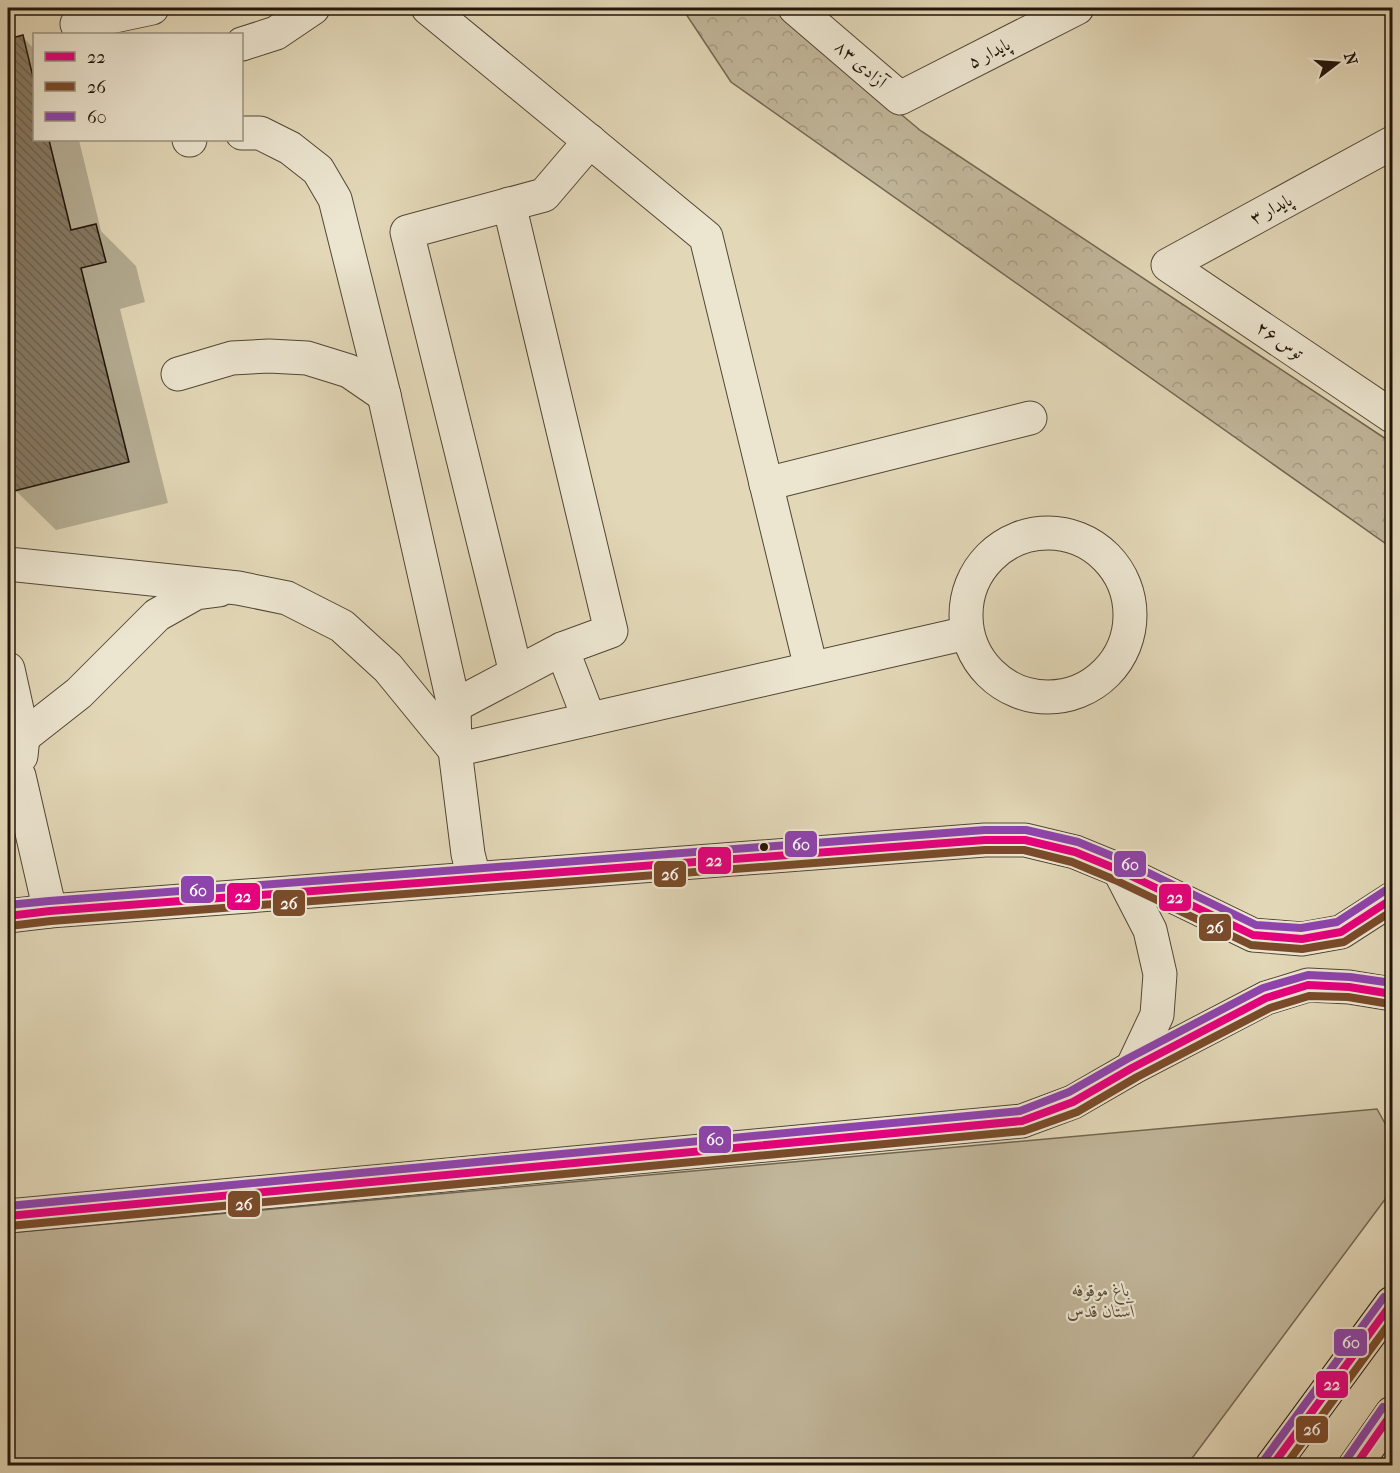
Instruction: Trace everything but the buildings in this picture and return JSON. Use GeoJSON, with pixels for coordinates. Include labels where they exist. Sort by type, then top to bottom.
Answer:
{"type":"FeatureCollection","features":[{"type":"Feature","properties":{"kind":"main road"},"geometry":{"type":"LineString","coordinates":[[1272,1466],[1392,1303]]}},
{"type":"Feature","properties":{"kind":"main road"},"geometry":{"type":"LineString","coordinates":[[1355,1466],[1392,1413]]}},
{"type":"Feature","properties":{"kind":"street"},"geometry":{"type":"LineString","coordinates":[[77,24],[152,8]]}},
{"type":"Feature","properties":{"kind":"street"},"geometry":{"type":"LineString","coordinates":[[243,44],[276,33],[313,8]]}},
{"type":"Feature","properties":{"kind":"street"},"geometry":{"type":"LineString","coordinates":[[428,8],[706,237],[811,668]]}},
{"type":"Feature","properties":{"kind":"street","name":"آزادی ۸۳"},"geometry":{"type":"LineString","coordinates":[[795,8],[900,98]]}},
{"type":"Feature","properties":{"kind":"street","name":"پایدار ۵"},"geometry":{"type":"LineString","coordinates":[[900,98],[1077,8]]}},
{"type":"Feature","properties":{"kind":"street"},"geometry":{"type":"LineString","coordinates":[[243,133],[260,133],[290,148],[318,170],[335,199],[384,395],[454,706],[455,750],[468,854],[474,878]]}},
{"type":"Feature","properties":{"kind":"street"},"geometry":{"type":"LineString","coordinates":[[516,673],[407,232],[544,195],[590,141]]}},
{"type":"Feature","properties":{"kind":"street","name":"پایدار ۳"},"geometry":{"type":"LineString","coordinates":[[1168,265],[1383,148]]}},
{"type":"Feature","properties":{"kind":"street"},"geometry":{"type":"LineString","coordinates":[[454,706],[562,649],[611,631],[509,204]]}},
{"type":"Feature","properties":{"kind":"street","name":"توس ۲۶"},"geometry":{"type":"LineString","coordinates":[[1168,265],[1392,416]]}},
{"type":"Feature","properties":{"kind":"street"},"geometry":{"type":"LineString","coordinates":[[178,374],[232,358],[269,356],[307,358],[349,371],[384,395]]}},
{"type":"Feature","properties":{"kind":"street"},"geometry":{"type":"LineString","coordinates":[[766,484],[1030,418]]}},
{"type":"Feature","properties":{"kind":"street"},"geometry":{"type":"LineString","coordinates":[[1055,532],[1080,538],[1102,552],[1119,572],[1128,597],[1130,622],[1124,647],[1110,669],[1090,686],[1066,696],[1040,697],[1015,691],[993,677],[976,657],[967,633],[965,607],[976,574],[985,560],[1005,543],[1029,534],[1055,532]]}},
{"type":"Feature","properties":{"kind":"street"},"geometry":{"type":"LineString","coordinates":[[8,564],[238,588],[287,598],[342,626],[388,668],[455,750]]}},
{"type":"Feature","properties":{"kind":"street"},"geometry":{"type":"LineString","coordinates":[[14,753],[79,693],[157,615],[196,594],[238,588]]}},
{"type":"Feature","properties":{"kind":"street"},"geometry":{"type":"LineString","coordinates":[[455,750],[967,633]]}},
{"type":"Feature","properties":{"kind":"street"},"geometry":{"type":"LineString","coordinates":[[562,649],[589,719]]}},
{"type":"Feature","properties":{"kind":"street"},"geometry":{"type":"LineString","coordinates":[[8,669],[14,753],[50,911]]}},
{"type":"Feature","properties":{"kind":"street"},"geometry":{"type":"LineString","coordinates":[[8,916],[985,840],[1025,840],[1075,852],[1119,870],[1253,934],[1302,939],[1341,932],[1392,899]]}},
{"type":"Feature","properties":{"kind":"street"},"geometry":{"type":"LineString","coordinates":[[1119,870],[1150,930],[1160,974],[1157,1015],[1132,1068]]}},
{"type":"Feature","properties":{"kind":"street"},"geometry":{"type":"LineString","coordinates":[[8,1216],[1022,1121],[1072,1102],[1266,998],[1308,985],[1349,987],[1392,994]]}},
{"type":"Feature","properties":{"kind":"green space"},"geometry":{"type":"Polygon","coordinates":[[[682,8],[774,8],[921,131],[1392,443],[1392,548],[731,82],[682,8]]]}},
{"type":"Feature","properties":{"kind":"green space","name":"باغ موقوفه آستان قدس"},"geometry":{"type":"Polygon","coordinates":[[[1377,1109],[1392,1136],[1392,1190],[1187,1465],[8,1465],[8,1233],[1377,1109]]]}},
{"type":"Feature","properties":{"kind":"transit line","name":"60"},"geometry":{"type":"LineString","coordinates":[[8,905],[985,830],[1026,830],[1078,842],[1124,861],[1256,925],[1301,928],[1337,922],[1386,890]]}},
{"type":"Feature","properties":{"kind":"transit line","name":"22"},"geometry":{"type":"LineString","coordinates":[[8,916],[985,840],[1025,840],[1075,852],[1119,870],[1253,935],[1302,939],[1341,932],[1392,899]]}},
{"type":"Feature","properties":{"kind":"transit line","name":"26"},"geometry":{"type":"LineString","coordinates":[[9,926],[985,850],[1024,850],[1072,862],[1251,945],[1302,949],[1344,942],[1392,911]]}},
{"type":"Feature","properties":{"kind":"transit line","name":"60"},"geometry":{"type":"LineString","coordinates":[[8,1206],[1020,1111],[1069,1092],[1263,988],[1308,975],[1350,977],[1392,983]]}},
{"type":"Feature","properties":{"kind":"transit line","name":"22"},"geometry":{"type":"LineString","coordinates":[[8,1216],[1022,1121],[1073,1102],[1132,1068],[1266,998],[1308,985],[1349,987],[1392,994]]}},
{"type":"Feature","properties":{"kind":"transit line","name":"26"},"geometry":{"type":"LineString","coordinates":[[9,1226],[1024,1131],[1077,1112],[1137,1077],[1270,1008],[1309,996],[1348,997],[1390,1004]]}},
{"type":"Feature","properties":{"kind":"transit line","name":"60"},"geometry":{"type":"LineString","coordinates":[[1264,1460],[1384,1297]]}},
{"type":"Feature","properties":{"kind":"transit line","name":"22"},"geometry":{"type":"LineString","coordinates":[[1272,1466],[1392,1303]]}},
{"type":"Feature","properties":{"kind":"transit line","name":"26"},"geometry":{"type":"LineString","coordinates":[[1285,1466],[1392,1320]]}},
{"type":"Feature","properties":{"kind":"transit line","name":"60"},"geometry":{"type":"LineString","coordinates":[[1346,1460],[1383,1407]]}},
{"type":"Feature","properties":{"kind":"transit line","name":"22"},"geometry":{"type":"LineString","coordinates":[[1355,1466],[1392,1413]]}}]}
